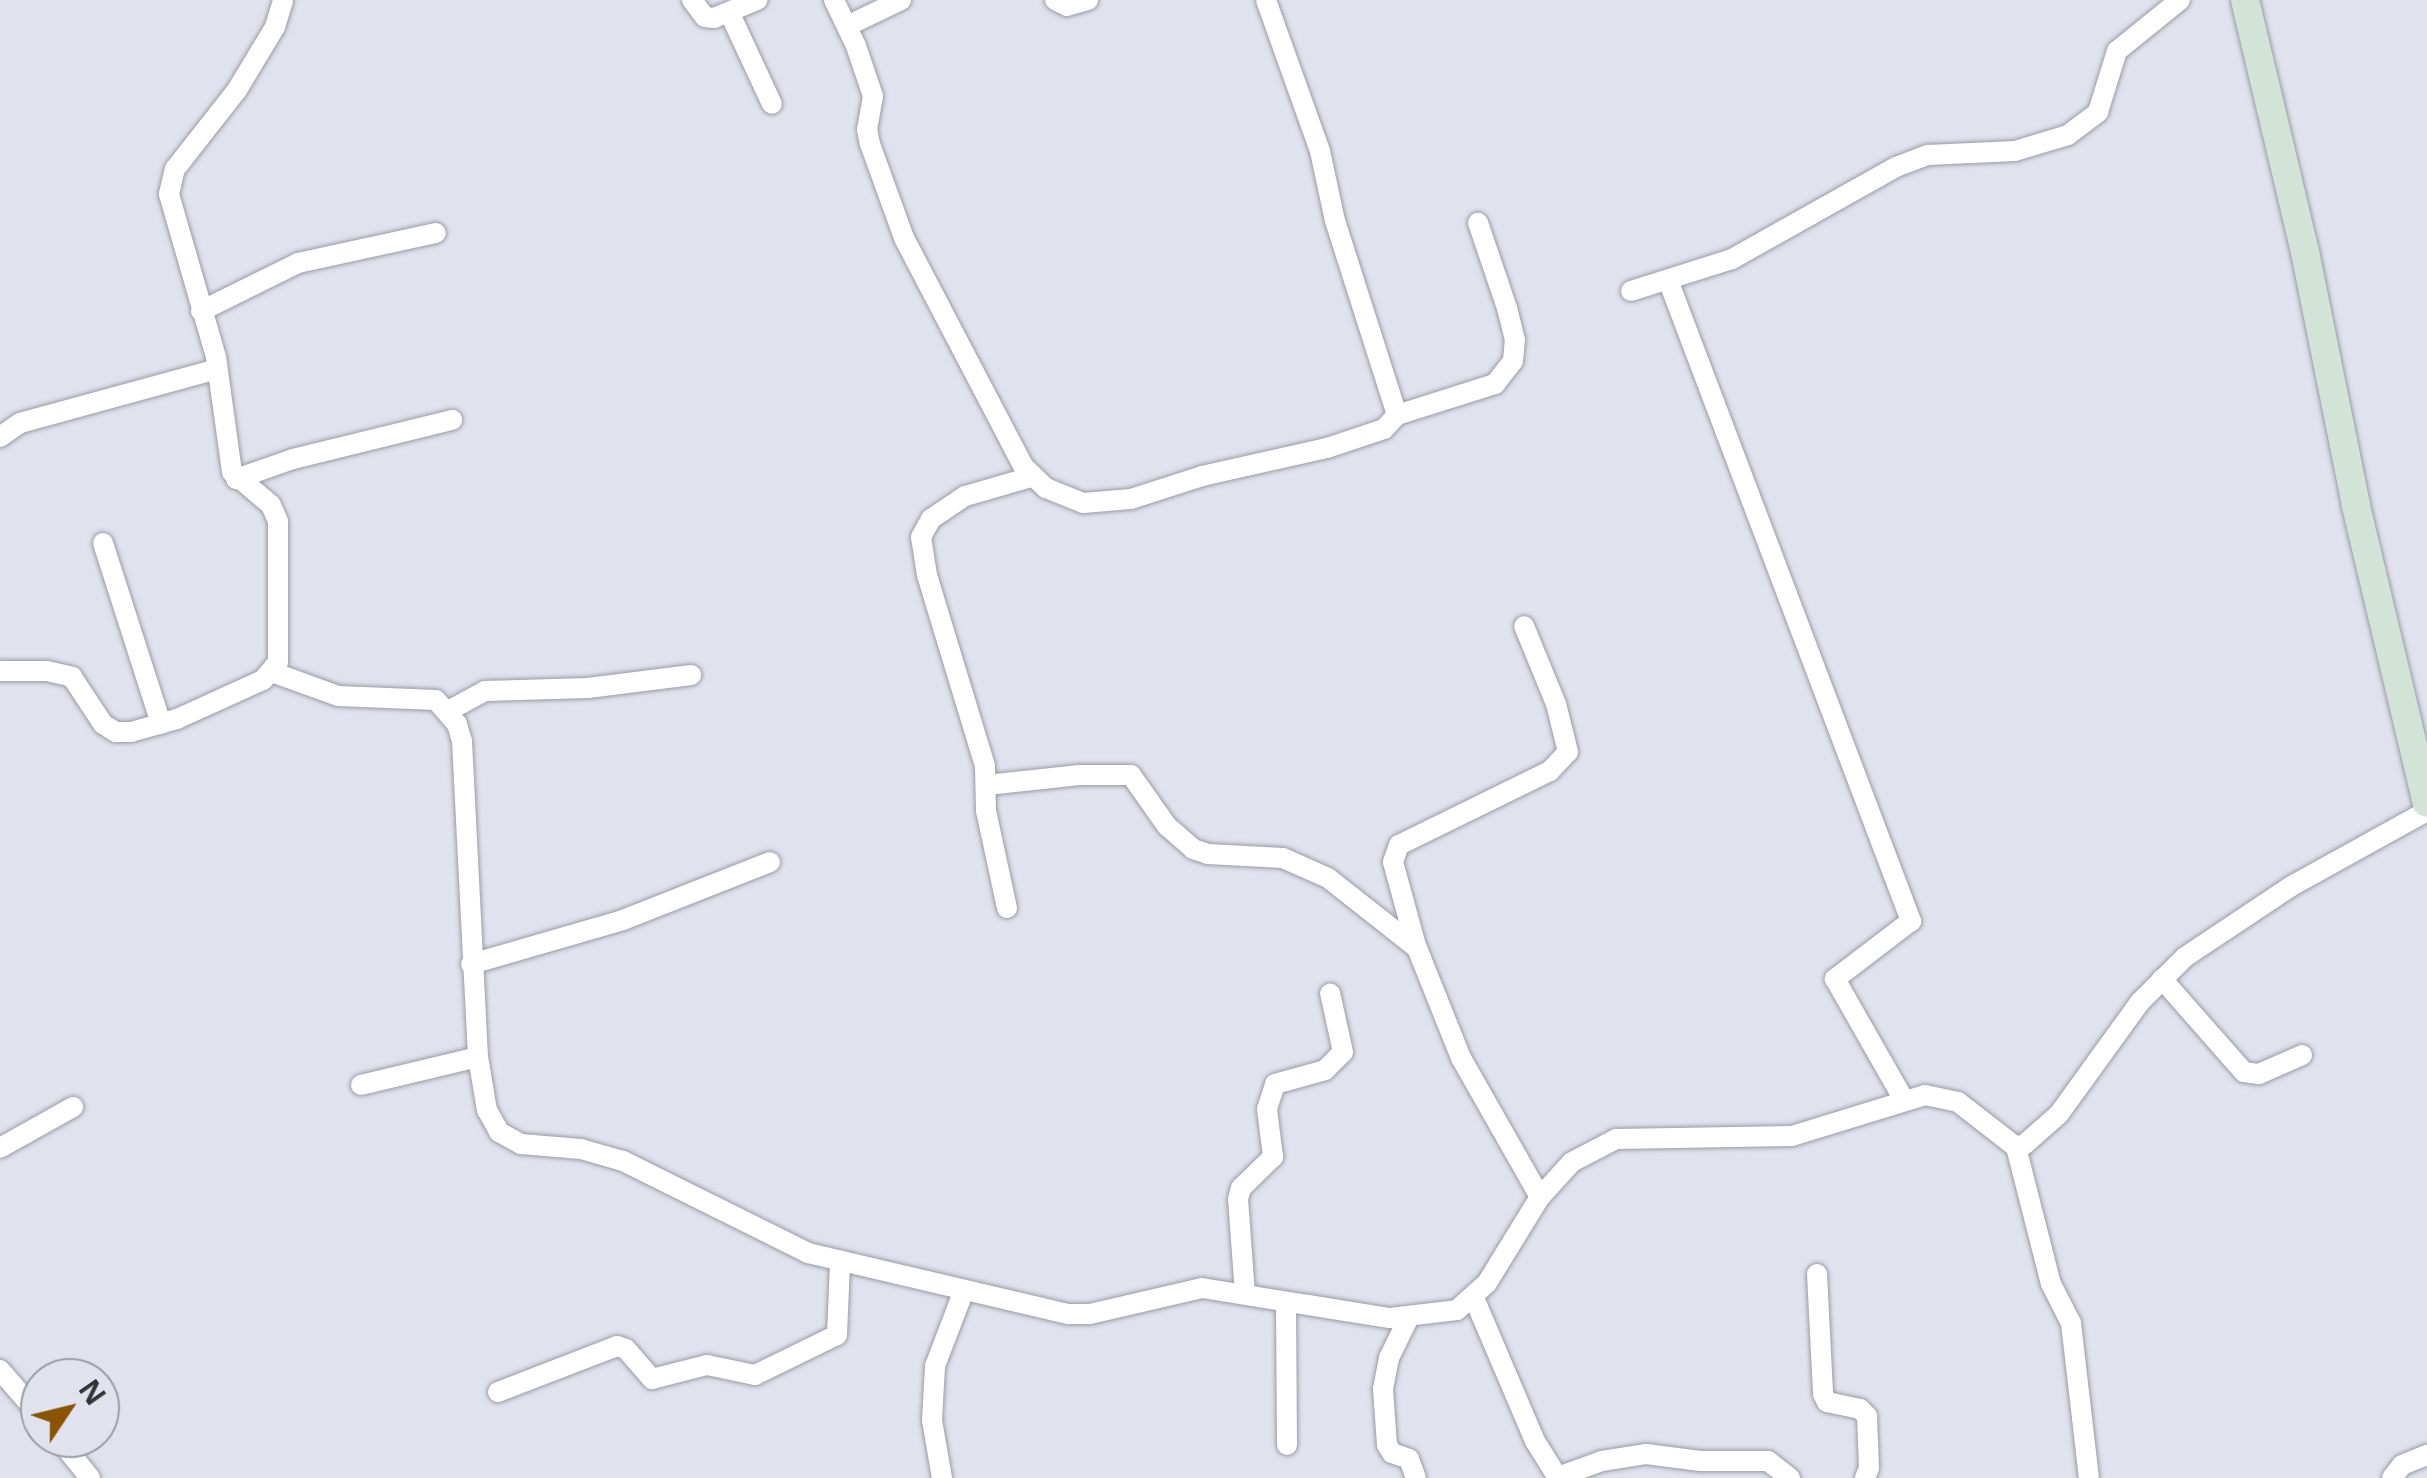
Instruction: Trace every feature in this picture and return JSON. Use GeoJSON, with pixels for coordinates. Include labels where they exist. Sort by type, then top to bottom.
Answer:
{"type":"FeatureCollection","features":[{"type":"Feature","properties":{"kind":"street"},"geometry":{"type":"LineString","coordinates":[[0,671],[47,670],[72,676],[104,724],[116,732],[161,724],[218,702],[272,672],[278,662],[278,521],[271,506],[236,479],[226,443],[218,369],[169,194],[170,182],[237,90],[276,27],[283,0]]}},
{"type":"Feature","properties":{"kind":"street"},"geometry":{"type":"LineString","coordinates":[[692,0],[705,17],[730,14],[757,0]]}},
{"type":"Feature","properties":{"kind":"street"},"geometry":{"type":"LineString","coordinates":[[834,0],[873,96],[867,129],[870,144],[904,238],[1031,477],[1061,496],[1083,503],[1111,502],[1327,448],[1384,429],[1397,415],[1495,384],[1513,361],[1514,340],[1478,224]]}},
{"type":"Feature","properties":{"kind":"street"},"geometry":{"type":"LineString","coordinates":[[847,26],[900,0]]}},
{"type":"Feature","properties":{"kind":"street"},"geometry":{"type":"LineString","coordinates":[[1054,0],[1066,6],[1088,0]]}},
{"type":"Feature","properties":{"kind":"street"},"geometry":{"type":"LineString","coordinates":[[1266,0],[1320,151],[1335,221],[1397,415]]}},
{"type":"Feature","properties":{"kind":"street"},"geometry":{"type":"LineString","coordinates":[[1631,291],[1752,250],[1896,167],[1928,155],[2015,152],[2068,135],[2098,112],[2117,51],[2180,0]]}},
{"type":"Feature","properties":{"kind":"street"},"geometry":{"type":"LineString","coordinates":[[2244,0],[2304,252],[2356,506],[2427,803]]}},
{"type":"Feature","properties":{"kind":"street"},"geometry":{"type":"LineString","coordinates":[[730,14],[772,104]]}},
{"type":"Feature","properties":{"kind":"street"},"geometry":{"type":"LineString","coordinates":[[201,311],[298,263],[436,233]]}},
{"type":"Feature","properties":{"kind":"street"},"geometry":{"type":"LineString","coordinates":[[1668,280],[1911,921],[1835,979],[1903,1098]]}},
{"type":"Feature","properties":{"kind":"street"},"geometry":{"type":"LineString","coordinates":[[0,437],[20,423],[218,369]]}},
{"type":"Feature","properties":{"kind":"street"},"geometry":{"type":"LineString","coordinates":[[236,479],[293,460],[452,420]]}},
{"type":"Feature","properties":{"kind":"street"},"geometry":{"type":"LineString","coordinates":[[1007,908],[988,824],[985,766],[924,564],[921,537],[932,519],[966,496],[1031,477]]}},
{"type":"Feature","properties":{"kind":"street"},"geometry":{"type":"LineString","coordinates":[[103,543],[161,724]]}},
{"type":"Feature","properties":{"kind":"street"},"geometry":{"type":"LineString","coordinates":[[1524,626],[1556,704],[1568,752],[1550,771],[1400,846],[1393,862],[1416,948],[1456,1047],[1540,1197]]}},
{"type":"Feature","properties":{"kind":"street"},"geometry":{"type":"LineString","coordinates":[[272,672],[338,696],[436,700],[448,712],[462,741],[478,1058],[492,1124],[511,1140],[605,1154],[702,1199],[769,1237],[840,1263],[1069,1314],[1109,1310],[1187,1288],[1408,1319],[1456,1310],[1474,1298],[1540,1197],[1572,1162],[1616,1139],[1792,1136],[1903,1098],[1938,1096],[1958,1102],[2016,1147],[2051,1284],[2071,1323],[2089,1478]]}},
{"type":"Feature","properties":{"kind":"street"},"geometry":{"type":"LineString","coordinates":[[448,712],[485,691],[588,688],[690,675]]}},
{"type":"Feature","properties":{"kind":"street"},"geometry":{"type":"LineString","coordinates":[[986,785],[1079,775],[1131,775],[1167,826],[1193,849],[1283,858],[1307,865],[1416,948]]}},
{"type":"Feature","properties":{"kind":"street"},"geometry":{"type":"LineString","coordinates":[[2016,1147],[2034,1138],[2059,1114],[2162,979],[2185,957],[2290,887],[2427,811]]}},
{"type":"Feature","properties":{"kind":"street"},"geometry":{"type":"LineString","coordinates":[[471,964],[623,920],[770,862]]}},
{"type":"Feature","properties":{"kind":"street"},"geometry":{"type":"LineString","coordinates":[[2162,979],[2244,1072],[2259,1074],[2302,1055]]}},
{"type":"Feature","properties":{"kind":"street"},"geometry":{"type":"LineString","coordinates":[[1245,1294],[1240,1188],[1273,1156],[1267,1108],[1275,1084],[1325,1070],[1343,1052],[1330,993]]}},
{"type":"Feature","properties":{"kind":"street"},"geometry":{"type":"LineString","coordinates":[[361,1086],[478,1058]]}},
{"type":"Feature","properties":{"kind":"street"},"geometry":{"type":"LineString","coordinates":[[0,1148],[73,1107]]}},
{"type":"Feature","properties":{"kind":"street"},"geometry":{"type":"LineString","coordinates":[[498,1392],[617,1346],[626,1349],[652,1379],[707,1365],[754,1375],[836,1335],[840,1263]]}},
{"type":"Feature","properties":{"kind":"street"},"geometry":{"type":"LineString","coordinates":[[1816,1274],[1822,1394],[1828,1402],[1860,1409],[1867,1416],[1870,1468],[1865,1478]]}},
{"type":"Feature","properties":{"kind":"street"},"geometry":{"type":"LineString","coordinates":[[942,1478],[932,1420],[935,1366],[964,1290]]}},
{"type":"Feature","properties":{"kind":"street"},"geometry":{"type":"LineString","coordinates":[[1474,1298],[1536,1441],[1558,1478],[1602,1460],[1646,1454],[1701,1462],[1768,1461],[1790,1478]]}},
{"type":"Feature","properties":{"kind":"street"},"geometry":{"type":"LineString","coordinates":[[1286,1302],[1286,1445]]}},
{"type":"Feature","properties":{"kind":"street"},"geometry":{"type":"LineString","coordinates":[[1408,1319],[1389,1358],[1383,1389],[1387,1445],[1392,1454],[1409,1459],[1416,1478]]}},
{"type":"Feature","properties":{"kind":"street"},"geometry":{"type":"LineString","coordinates":[[0,1370],[20,1393]]}},
{"type":"Feature","properties":{"kind":"street"},"geometry":{"type":"LineString","coordinates":[[2392,1478],[2402,1466],[2427,1455]]}},
{"type":"Feature","properties":{"kind":"street"},"geometry":{"type":"LineString","coordinates":[[74,1458],[90,1478]]}}]}
